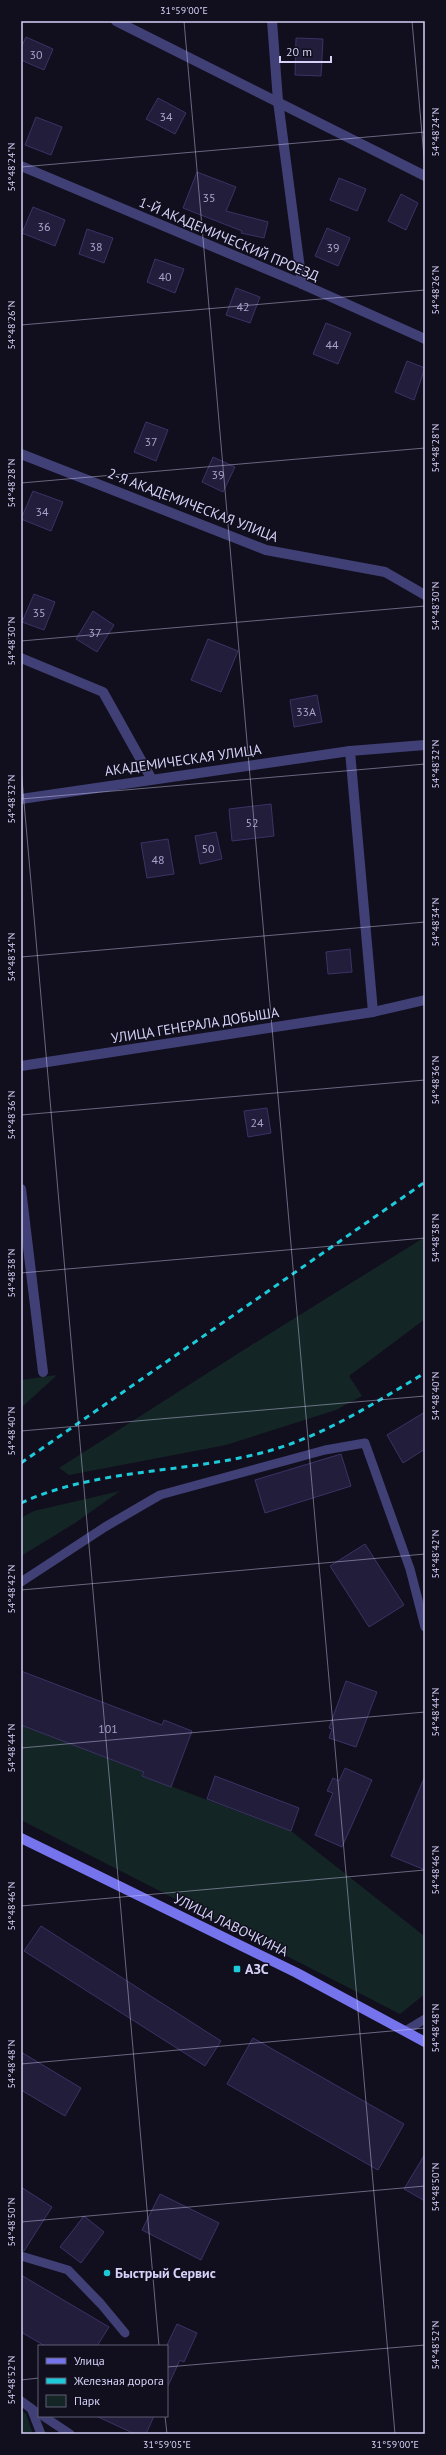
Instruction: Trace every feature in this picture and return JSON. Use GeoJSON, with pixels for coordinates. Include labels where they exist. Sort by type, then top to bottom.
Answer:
{"type":"FeatureCollection","features":[{"type":"Feature","properties":{"kind":"main road","name":"УЛИЦА ЛАВОЧКИНА"},"geometry":{"type":"LineString","coordinates":[[21,1838],[297,1973],[425,2042]]}},
{"type":"Feature","properties":{"kind":"street"},"geometry":{"type":"LineString","coordinates":[[116,21],[425,176]]}},
{"type":"Feature","properties":{"kind":"street"},"geometry":{"type":"LineString","coordinates":[[272,21],[278,101],[302,284]]}},
{"type":"Feature","properties":{"kind":"street","name":"1-Й АКАДЕМИЧЕСКИЙ ПРОЕЗД"},"geometry":{"type":"LineString","coordinates":[[21,166],[302,284],[425,339]]}},
{"type":"Feature","properties":{"kind":"street","name":"2-Я АКАДЕМИЧЕСКАЯ УЛИЦА"},"geometry":{"type":"LineString","coordinates":[[21,454],[266,550],[385,572],[425,595]]}},
{"type":"Feature","properties":{"kind":"street"},"geometry":{"type":"LineString","coordinates":[[21,658],[104,692],[151,778]]}},
{"type":"Feature","properties":{"kind":"street","name":"АКАДЕМИЧЕСКАЯ УЛИЦА"},"geometry":{"type":"LineString","coordinates":[[21,799],[151,778],[350,751],[425,745]]}},
{"type":"Feature","properties":{"kind":"street"},"geometry":{"type":"LineString","coordinates":[[350,751],[373,1012],[425,1000]]}},
{"type":"Feature","properties":{"kind":"street","name":"УЛИЦА ГЕНЕРАЛА ДОБЫША"},"geometry":{"type":"LineString","coordinates":[[21,1066],[373,1012]]}},
{"type":"Feature","properties":{"kind":"street"},"geometry":{"type":"LineString","coordinates":[[21,1189],[43,1372]]}},
{"type":"Feature","properties":{"kind":"lane"},"geometry":{"type":"LineString","coordinates":[[21,1582],[105,1527],[160,1495],[325,1450],[365,1443],[410,1569],[425,1627]]}},
{"type":"Feature","properties":{"kind":"lane"},"geometry":{"type":"LineString","coordinates":[[405,2031],[425,2019]]}},
{"type":"Feature","properties":{"kind":"lane"},"geometry":{"type":"LineString","coordinates":[[21,2256],[68,2270],[101,2304],[125,2333]]}},
{"type":"Feature","properties":{"kind":"lane"},"geometry":{"type":"LineString","coordinates":[[21,2401],[35,2411],[41,2434]]}},
{"type":"Feature","properties":{"kind":"lane"},"geometry":{"type":"LineString","coordinates":[[44,2417],[70,2434]]}},
{"type":"Feature","properties":{"kind":"green space"},"geometry":{"type":"Polygon","coordinates":[[[425,1237],[425,1319],[349,1376],[362,1396],[336,1410],[226,1445],[69,1475],[59,1468],[253,1344],[425,1237]]]}},
{"type":"Feature","properties":{"kind":"green space"},"geometry":{"type":"Polygon","coordinates":[[[57,1375],[21,1408],[21,1380],[57,1375]]]}},
{"type":"Feature","properties":{"kind":"green space"},"geometry":{"type":"Polygon","coordinates":[[[120,1491],[75,1523],[21,1556],[21,1518],[34,1511],[120,1491]]]}},
{"type":"Feature","properties":{"kind":"green space"},"geometry":{"type":"Polygon","coordinates":[[[21,1725],[144,1772],[143,1776],[291,1831],[423,1935],[425,1940],[425,1994],[400,2014],[21,1820],[21,1725]]]}},
{"type":"Feature","properties":{"kind":"green space"},"geometry":{"type":"Polygon","coordinates":[[[21,2410],[26,2414],[33,2434],[21,2434],[21,2410]]]}},
{"type":"Feature","properties":{"kind":"building"},"geometry":{"type":"Polygon","coordinates":[[[26,37],[53,49],[44,70],[21,60],[21,48],[26,37]]]}},
{"type":"Feature","properties":{"kind":"building"},"geometry":{"type":"Polygon","coordinates":[[[296,38],[323,39],[321,76],[295,75],[296,38]]]}},
{"type":"Feature","properties":{"kind":"building"},"geometry":{"type":"Polygon","coordinates":[[[158,98],[186,113],[175,134],[146,119],[158,98]]]}},
{"type":"Feature","properties":{"kind":"building"},"geometry":{"type":"Polygon","coordinates":[[[36,117],[62,127],[51,155],[25,145],[36,117]]]}},
{"type":"Feature","properties":{"kind":"building"},"geometry":{"type":"Polygon","coordinates":[[[197,172],[236,187],[226,211],[268,222],[264,238],[241,233],[242,231],[183,208],[197,172]]]}},
{"type":"Feature","properties":{"kind":"building"},"geometry":{"type":"Polygon","coordinates":[[[339,178],[366,189],[357,211],[330,200],[339,178]]]}},
{"type":"Feature","properties":{"kind":"building"},"geometry":{"type":"Polygon","coordinates":[[[401,194],[418,203],[406,230],[388,221],[401,194]]]}},
{"type":"Feature","properties":{"kind":"building"},"geometry":{"type":"Polygon","coordinates":[[[33,207],[65,220],[55,246],[22,233],[33,207]]]}},
{"type":"Feature","properties":{"kind":"building"},"geometry":{"type":"Polygon","coordinates":[[[327,228],[350,238],[338,266],[315,256],[327,228]]]}},
{"type":"Feature","properties":{"kind":"building"},"geometry":{"type":"Polygon","coordinates":[[[87,229],[113,238],[104,263],[79,254],[87,229]]]}},
{"type":"Feature","properties":{"kind":"building"},"geometry":{"type":"Polygon","coordinates":[[[155,259],[184,269],[175,293],[147,282],[155,259]]]}},
{"type":"Feature","properties":{"kind":"building"},"geometry":{"type":"Polygon","coordinates":[[[236,288],[260,297],[250,323],[226,315],[236,288]]]}},
{"type":"Feature","properties":{"kind":"building"},"geometry":{"type":"Polygon","coordinates":[[[326,323],[351,333],[338,364],[313,354],[326,323]]]}},
{"type":"Feature","properties":{"kind":"building"},"geometry":{"type":"Polygon","coordinates":[[[407,361],[425,368],[414,400],[395,392],[407,361]]]}},
{"type":"Feature","properties":{"kind":"building"},"geometry":{"type":"Polygon","coordinates":[[[146,422],[168,430],[156,461],[134,452],[146,422]]]}},
{"type":"Feature","properties":{"kind":"building"},"geometry":{"type":"Polygon","coordinates":[[[213,457],[235,467],[223,492],[202,482],[213,457]]]}},
{"type":"Feature","properties":{"kind":"building"},"geometry":{"type":"Polygon","coordinates":[[[33,491],[63,502],[51,531],[21,519],[33,491]]]}},
{"type":"Feature","properties":{"kind":"building"},"geometry":{"type":"Polygon","coordinates":[[[34,594],[55,602],[44,630],[22,622],[34,594]]]}},
{"type":"Feature","properties":{"kind":"building"},"geometry":{"type":"Polygon","coordinates":[[[93,611],[114,625],[97,652],[76,639],[93,611]]]}},
{"type":"Feature","properties":{"kind":"building"},"geometry":{"type":"Polygon","coordinates":[[[208,639],[238,651],[221,692],[191,680],[208,639]]]}},
{"type":"Feature","properties":{"kind":"building"},"geometry":{"type":"Polygon","coordinates":[[[317,695],[322,722],[294,727],[290,700],[317,695]]]}},
{"type":"Feature","properties":{"kind":"building"},"geometry":{"type":"Polygon","coordinates":[[[271,804],[274,836],[232,841],[229,809],[271,804]]]}},
{"type":"Feature","properties":{"kind":"building"},"geometry":{"type":"Polygon","coordinates":[[[216,832],[222,859],[200,864],[195,836],[216,832]]]}},
{"type":"Feature","properties":{"kind":"building"},"geometry":{"type":"Polygon","coordinates":[[[168,839],[174,874],[147,878],[141,843],[168,839]]]}},
{"type":"Feature","properties":{"kind":"building"},"geometry":{"type":"Polygon","coordinates":[[[350,949],[352,972],[328,974],[326,952],[350,949]]]}},
{"type":"Feature","properties":{"kind":"building"},"geometry":{"type":"Polygon","coordinates":[[[267,1108],[271,1133],[248,1137],[244,1111],[267,1108]]]}},
{"type":"Feature","properties":{"kind":"building"},"geometry":{"type":"Polygon","coordinates":[[[425,1412],[425,1449],[403,1463],[387,1435],[425,1412]]]}},
{"type":"Feature","properties":{"kind":"building"},"geometry":{"type":"Polygon","coordinates":[[[341,1454],[351,1486],[265,1513],[255,1480],[341,1454]]]}},
{"type":"Feature","properties":{"kind":"building"},"geometry":{"type":"Polygon","coordinates":[[[365,1544],[404,1605],[369,1627],[330,1566],[365,1544]]]}},
{"type":"Feature","properties":{"kind":"building"},"geometry":{"type":"Polygon","coordinates":[[[21,1671],[162,1725],[164,1720],[192,1731],[171,1787],[142,1776],[144,1772],[21,1725],[21,1671]]]}},
{"type":"Feature","properties":{"kind":"building"},"geometry":{"type":"Polygon","coordinates":[[[346,1681],[377,1692],[356,1747],[329,1738],[332,1729],[329,1728],[346,1681]]]}},
{"type":"Feature","properties":{"kind":"building"},"geometry":{"type":"Polygon","coordinates":[[[345,1768],[372,1780],[342,1847],[315,1835],[333,1793],[327,1791],[333,1778],[339,1781],[345,1768]]]}},
{"type":"Feature","properties":{"kind":"building"},"geometry":{"type":"Polygon","coordinates":[[[215,1776],[299,1808],[291,1831],[207,1799],[215,1776]]]}},
{"type":"Feature","properties":{"kind":"building"},"geometry":{"type":"Polygon","coordinates":[[[425,1776],[425,1870],[391,1856],[425,1776]]]}},
{"type":"Feature","properties":{"kind":"building"},"geometry":{"type":"Polygon","coordinates":[[[41,1926],[221,2041],[205,2066],[24,1951],[41,1926]]]}},
{"type":"Feature","properties":{"kind":"building"},"geometry":{"type":"Polygon","coordinates":[[[253,2038],[404,2124],[378,2170],[227,2084],[253,2038]]]}},
{"type":"Feature","properties":{"kind":"building"},"geometry":{"type":"Polygon","coordinates":[[[21,2052],[81,2088],[65,2116],[21,2090],[21,2052]]]}},
{"type":"Feature","properties":{"kind":"building"},"geometry":{"type":"Polygon","coordinates":[[[425,2154],[425,2201],[404,2189],[425,2154]]]}},
{"type":"Feature","properties":{"kind":"building"},"geometry":{"type":"Polygon","coordinates":[[[21,2187],[52,2207],[24,2251],[21,2250],[21,2187]]]}},
{"type":"Feature","properties":{"kind":"building"},"geometry":{"type":"Polygon","coordinates":[[[160,2194],[219,2223],[201,2260],[142,2230],[160,2194]]]}},
{"type":"Feature","properties":{"kind":"building"},"geometry":{"type":"Polygon","coordinates":[[[84,2216],[104,2232],[81,2263],[60,2247],[84,2216]]]}},
{"type":"Feature","properties":{"kind":"building"},"geometry":{"type":"Polygon","coordinates":[[[21,2275],[109,2327],[98,2345],[43,2345],[21,2332],[21,2275]]]}},
{"type":"Feature","properties":{"kind":"building"},"geometry":{"type":"Polygon","coordinates":[[[177,2324],[197,2333],[184,2362],[180,2360],[168,2386],[168,2345],[177,2324]]]}},
{"type":"Feature","properties":{"kind":"building"},"geometry":{"type":"Polygon","coordinates":[[[98,2417],[154,2417],[146,2434],[135,2434],[98,2417]]]}},
{"type":"Feature","properties":{"kind":"railway"},"geometry":{"type":"LineString","coordinates":[[21,1463],[425,1182]]}},
{"type":"Feature","properties":{"kind":"railway"},"geometry":{"type":"LineString","coordinates":[[21,1503],[51,1491],[82,1483],[241,1458],[272,1450],[332,1426],[370,1406],[425,1373]]}},
{"type":"Feature","properties":{"kind":"place","name":"АЗС"},"geometry":{"type":"Point","coordinates":[237,1969]}},
{"type":"Feature","properties":{"kind":"place","name":"Быстрый Сервис"},"geometry":{"type":"Point","coordinates":[107,2273]}}]}
